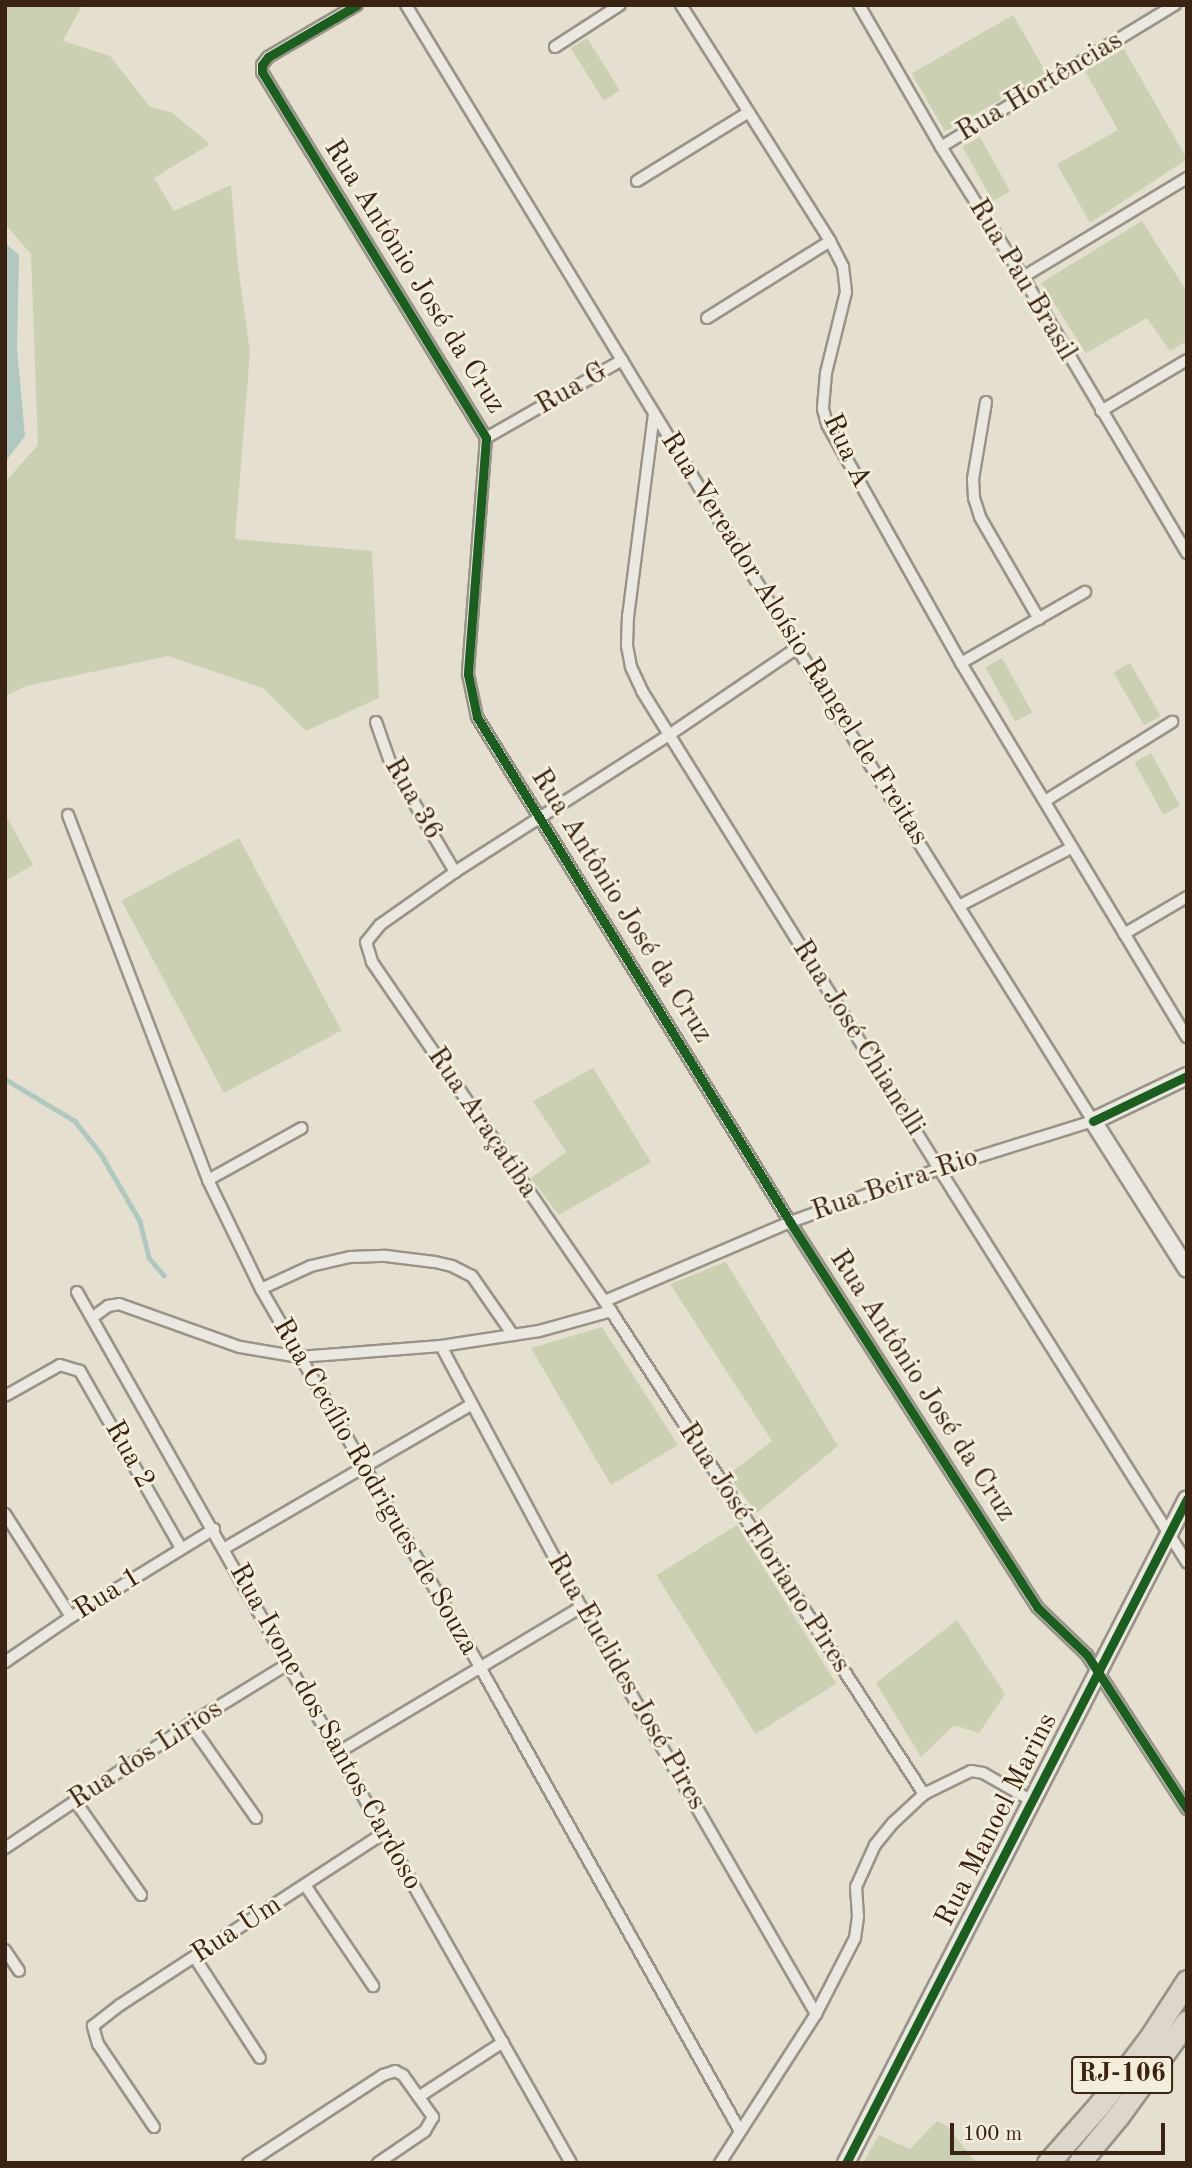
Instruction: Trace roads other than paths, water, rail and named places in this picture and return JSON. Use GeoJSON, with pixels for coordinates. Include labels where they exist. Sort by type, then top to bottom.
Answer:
{"type":"FeatureCollection","features":[{"type":"Feature","properties":{"kind":"highway","name":"RJ-106"},"geometry":{"type":"LineString","coordinates":[[1048,2163],[1142,2049],[1187,1981]]}},
{"type":"Feature","properties":{"kind":"highway","name":"RJ-106"},"geometry":{"type":"LineString","coordinates":[[1079,2163],[1126,2106],[1187,2021]]}},
{"type":"Feature","properties":{"kind":"main road","name":"Rua Beira-Rio"},"geometry":{"type":"LineString","coordinates":[[1093,1121],[1187,1076]]}},
{"type":"Feature","properties":{"kind":"main road","name":"Rua Vereador Aloísio Rangel de Freitas"},"geometry":{"type":"LineString","coordinates":[[1093,1121],[1187,1269]]}},
{"type":"Feature","properties":{"kind":"main road","name":"Rua Manoel Marins"},"geometry":{"type":"LineString","coordinates":[[846,2163],[1187,1499]]}},
{"type":"Feature","properties":{"kind":"street","name":"Rua Antônio José da Cruz"},"geometry":{"type":"LineString","coordinates":[[357,5],[275,52],[262,65],[262,72],[486,438],[468,674],[471,697],[489,741],[541,819],[790,1222],[1037,1607],[1080,1647],[1187,1809]]}},
{"type":"Feature","properties":{"kind":"street","name":"Rua Vereador Aloísio Rangel de Freitas"},"geometry":{"type":"LineString","coordinates":[[406,5],[797,648],[1093,1121]]}},
{"type":"Feature","properties":{"kind":"street"},"geometry":{"type":"LineString","coordinates":[[555,47],[620,5]]}},
{"type":"Feature","properties":{"kind":"street","name":"Rua A"},"geometry":{"type":"LineString","coordinates":[[681,5],[830,241],[843,267],[846,292],[826,373],[823,409],[827,424],[961,663],[1187,1037]]}},
{"type":"Feature","properties":{"kind":"street"},"geometry":{"type":"LineString","coordinates":[[861,8],[874,5]]}},
{"type":"Feature","properties":{"kind":"street","name":"Rua Hortências"},"geometry":{"type":"LineString","coordinates":[[941,147],[1175,5]]}},
{"type":"Feature","properties":{"kind":"street","name":"Rua Pau Brasil"},"geometry":{"type":"LineString","coordinates":[[861,8],[941,147],[1023,277],[1101,411],[1184,541],[1187,553]]}},
{"type":"Feature","properties":{"kind":"street"},"geometry":{"type":"LineString","coordinates":[[637,181],[747,113]]}},
{"type":"Feature","properties":{"kind":"street"},"geometry":{"type":"LineString","coordinates":[[1023,277],[1187,178]]}},
{"type":"Feature","properties":{"kind":"street"},"geometry":{"type":"LineString","coordinates":[[707,318],[830,241]]}},
{"type":"Feature","properties":{"kind":"street","name":"Rua G"},"geometry":{"type":"LineString","coordinates":[[486,438],[622,360]]}},
{"type":"Feature","properties":{"kind":"street"},"geometry":{"type":"LineString","coordinates":[[1101,411],[1187,360]]}},
{"type":"Feature","properties":{"kind":"street"},"geometry":{"type":"LineString","coordinates":[[986,402],[973,479],[974,498],[980,517],[1039,619]]}},
{"type":"Feature","properties":{"kind":"street","name":"Rua José Chianelli"},"geometry":{"type":"LineString","coordinates":[[654,414],[628,616],[627,646],[631,667],[642,691],[1187,1562]]}},
{"type":"Feature","properties":{"kind":"street"},"geometry":{"type":"LineString","coordinates":[[961,663],[1085,592]]}},
{"type":"Feature","properties":{"kind":"street"},"geometry":{"type":"LineString","coordinates":[[455,872],[541,819],[797,648]]}},
{"type":"Feature","properties":{"kind":"street","name":"Rua 36"},"geometry":{"type":"LineString","coordinates":[[376,722],[390,762],[455,872]]}},
{"type":"Feature","properties":{"kind":"street"},"geometry":{"type":"LineString","coordinates":[[1045,801],[1172,722]]}},
{"type":"Feature","properties":{"kind":"street","name":"Rua Cecílio Rodrigues de Souza"},"geometry":{"type":"LineString","coordinates":[[68,815],[208,1180],[261,1289],[480,1667],[740,2131]]}},
{"type":"Feature","properties":{"kind":"street"},"geometry":{"type":"LineString","coordinates":[[959,906],[1071,848]]}},
{"type":"Feature","properties":{"kind":"street","name":"Rua Araçatiba"},"geometry":{"type":"LineString","coordinates":[[455,872],[380,925],[366,942],[372,962],[608,1306]]}},
{"type":"Feature","properties":{"kind":"street"},"geometry":{"type":"LineString","coordinates":[[1124,934],[1187,897]]}},
{"type":"Feature","properties":{"kind":"street","name":"Rua Beira-Rio"},"geometry":{"type":"LineString","coordinates":[[93,1317],[108,1306],[119,1304],[240,1348],[299,1357],[441,1346],[513,1335],[580,1321],[790,1222],[939,1168],[1093,1121]]}},
{"type":"Feature","properties":{"kind":"street"},"geometry":{"type":"LineString","coordinates":[[208,1180],[302,1128]]}},
{"type":"Feature","properties":{"kind":"street"},"geometry":{"type":"LineString","coordinates":[[261,1289],[311,1266],[350,1257],[386,1256],[435,1262],[452,1266],[472,1276],[513,1335]]}},
{"type":"Feature","properties":{"kind":"street","name":"Rua Ivone dos Santos Cardoso"},"geometry":{"type":"LineString","coordinates":[[77,1292],[225,1548],[571,2163]]}},
{"type":"Feature","properties":{"kind":"street","name":"Rua José Floriano Pires"},"geometry":{"type":"LineString","coordinates":[[608,1306],[924,1794]]}},
{"type":"Feature","properties":{"kind":"street","name":"Rua Euclides José Pires"},"geometry":{"type":"LineString","coordinates":[[441,1346],[581,1606],[816,2014]]}},
{"type":"Feature","properties":{"kind":"street","name":"Rua 2"},"geometry":{"type":"LineString","coordinates":[[5,1396],[60,1365],[71,1367],[87,1379],[181,1548]]}},
{"type":"Feature","properties":{"kind":"street"},"geometry":{"type":"LineString","coordinates":[[225,1548],[471,1405]]}},
{"type":"Feature","properties":{"kind":"street"},"geometry":{"type":"LineString","coordinates":[[5,1514],[71,1616]]}},
{"type":"Feature","properties":{"kind":"street","name":"Rua 1"},"geometry":{"type":"LineString","coordinates":[[5,1662],[71,1616],[214,1529]]}},
{"type":"Feature","properties":{"kind":"street"},"geometry":{"type":"LineString","coordinates":[[340,1752],[581,1606]]}},
{"type":"Feature","properties":{"kind":"street","name":"Rua dos Lirios"},"geometry":{"type":"LineString","coordinates":[[5,1848],[190,1724],[288,1664]]}},
{"type":"Feature","properties":{"kind":"street"},"geometry":{"type":"LineString","coordinates":[[190,1724],[256,1818]]}},
{"type":"Feature","properties":{"kind":"street"},"geometry":{"type":"LineString","coordinates":[[720,2163],[816,2014],[855,1938],[858,1916],[856,1887],[875,1845],[893,1823],[924,1794],[971,1771],[983,1773],[1032,1801]]}},
{"type":"Feature","properties":{"kind":"street"},"geometry":{"type":"LineString","coordinates":[[75,1801],[141,1895]]}},
{"type":"Feature","properties":{"kind":"street","name":"Rua Um"},"geometry":{"type":"LineString","coordinates":[[154,2127],[112,2067],[93,2030],[97,2021],[384,1833]]}},
{"type":"Feature","properties":{"kind":"street"},"geometry":{"type":"LineString","coordinates":[[306,1885],[373,1986]]}},
{"type":"Feature","properties":{"kind":"street"},"geometry":{"type":"LineString","coordinates":[[5,1950],[19,1970]]}},
{"type":"Feature","properties":{"kind":"street"},"geometry":{"type":"LineString","coordinates":[[195,1958],[260,2058]]}},
{"type":"Feature","properties":{"kind":"street"},"geometry":{"type":"LineString","coordinates":[[420,2096],[503,2042]]}},
{"type":"Feature","properties":{"kind":"street"},"geometry":{"type":"LineString","coordinates":[[248,2163],[383,2075],[395,2071],[402,2075],[420,2096],[433,2117],[431,2124],[377,2163]]}},
{"type":"Feature","properties":{"kind":"waterway"},"geometry":{"type":"LineString","coordinates":[[5,1079],[75,1121],[101,1154],[140,1221],[149,1258],[164,1275]]}}]}
